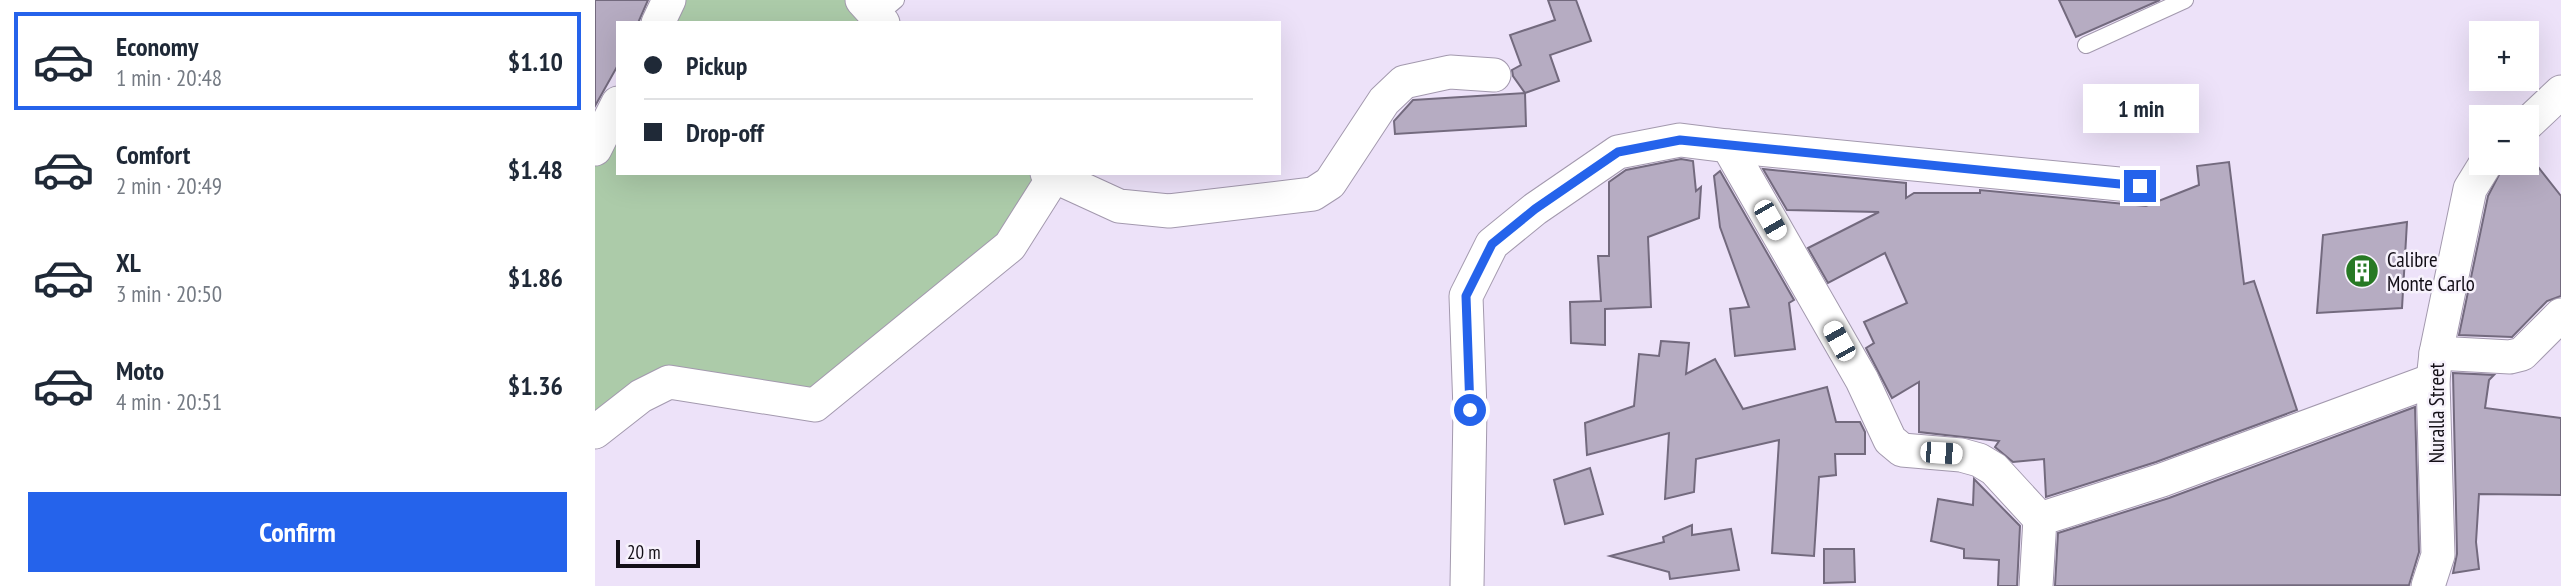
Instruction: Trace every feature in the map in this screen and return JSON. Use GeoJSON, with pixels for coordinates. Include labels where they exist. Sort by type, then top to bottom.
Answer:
{"type":"FeatureCollection","features":[{"type":"Feature","properties":{"kind":"street"},"geometry":{"type":"LineString","coordinates":[[659,21],[669,0]]}},
{"type":"Feature","properties":{"kind":"street"},"geometry":{"type":"LineString","coordinates":[[595,432],[641,396],[669,382],[815,405],[1010,246],[1050,176],[1119,206],[1169,211],[1313,194],[1330,183],[1384,101],[1404,82],[1450,72],[1494,75]]}},
{"type":"Feature","properties":{"kind":"street"},"geometry":{"type":"LineString","coordinates":[[2539,113],[2561,92]]}},
{"type":"Feature","properties":{"kind":"street"},"geometry":{"type":"LineString","coordinates":[[595,149],[616,107]]}},
{"type":"Feature","properties":{"kind":"street"},"geometry":{"type":"LineString","coordinates":[[1467,586],[1470,410],[1466,296],[1492,244],[1535,209],[1618,152],[1680,140],[2140,186]]}},
{"type":"Feature","properties":{"kind":"street"},"geometry":{"type":"LineString","coordinates":[[1728,146],[1862,380],[1890,440],[1902,450],[1961,454],[1979,460],[1994,469],[2040,519],[2036,586]]}},
{"type":"Feature","properties":{"kind":"street","name":"Nuralla Street"},"geometry":{"type":"LineString","coordinates":[[2428,586],[2438,555],[2435,367],[2470,189],[2479,175]]}},
{"type":"Feature","properties":{"kind":"street"},"geometry":{"type":"LineString","coordinates":[[2040,519],[2162,480],[2435,367],[2522,354],[2561,315]]}},
{"type":"Feature","properties":{"kind":"lane"},"geometry":{"type":"LineString","coordinates":[[2086,45],[2185,0]]}},
{"type":"Feature","properties":{"kind":"green space"},"geometry":{"type":"Polygon","coordinates":[[[669,0],[862,0],[881,21],[659,21],[669,0]]]}},
{"type":"Feature","properties":{"kind":"green space"},"geometry":{"type":"Polygon","coordinates":[[[616,107],[616,175],[1046,175],[1010,246],[815,405],[669,382],[595,432],[595,149],[616,107]]]}},
{"type":"Feature","properties":{"kind":"building"},"geometry":{"type":"Polygon","coordinates":[[[595,0],[648,0],[639,21],[616,21],[616,69],[595,106],[595,0]]]}},
{"type":"Feature","properties":{"kind":"building"},"geometry":{"type":"Polygon","coordinates":[[[1548,0],[1576,0],[1591,41],[1550,55],[1559,81],[1525,93],[1513,76],[1512,70],[1521,65],[1510,35],[1555,20],[1548,0]]]}},
{"type":"Feature","properties":{"kind":"building"},"geometry":{"type":"Polygon","coordinates":[[[2059,0],[2160,0],[2076,37],[2059,0]]]}},
{"type":"Feature","properties":{"kind":"building"},"geometry":{"type":"Polygon","coordinates":[[[1525,93],[1526,126],[1395,134],[1394,121],[1413,100],[1525,93]]]}},
{"type":"Feature","properties":{"kind":"building"},"geometry":{"type":"Polygon","coordinates":[[[1681,159],[1693,161],[1696,191],[1701,187],[1699,218],[1648,237],[1651,307],[1605,309],[1605,345],[1571,343],[1570,302],[1601,301],[1598,256],[1609,256],[1609,182],[1626,170],[1681,159]]]}},
{"type":"Feature","properties":{"kind":"building"},"geometry":{"type":"Polygon","coordinates":[[[2229,162],[2244,284],[2254,281],[2297,410],[2156,462],[2046,497],[2044,459],[2013,462],[1995,447],[1999,441],[1919,432],[1919,382],[1892,398],[1866,348],[1874,343],[1864,322],[1907,303],[1885,253],[1828,283],[1808,248],[1879,212],[1787,210],[1763,169],[1906,183],[1906,198],[1914,193],[1980,193],[1980,190],[2146,206],[2199,185],[2197,166],[2229,162]]]}},
{"type":"Feature","properties":{"kind":"building"},"geometry":{"type":"Polygon","coordinates":[[[2539,168],[2561,196],[2561,296],[2547,301],[2512,337],[2459,335],[2488,196],[2499,175],[2539,175],[2539,168]]]}},
{"type":"Feature","properties":{"kind":"building"},"geometry":{"type":"Polygon","coordinates":[[[1720,171],[1794,300],[1789,303],[1795,349],[1735,356],[1730,309],[1749,307],[1720,227],[1714,176],[1720,171]]]}},
{"type":"Feature","properties":{"kind":"building","name":"Calibre Monte Carlo"},"geometry":{"type":"Polygon","coordinates":[[[2407,222],[2402,308],[2317,313],[2323,235],[2407,222]]]}},
{"type":"Feature","properties":{"kind":"building"},"geometry":{"type":"Polygon","coordinates":[[[1661,341],[1689,343],[1686,374],[1715,359],[1743,409],[1827,387],[1836,422],[1860,422],[1865,432],[1865,454],[1835,454],[1836,475],[1819,477],[1814,556],[1772,553],[1779,440],[1696,459],[1694,492],[1665,499],[1669,433],[1587,455],[1585,423],[1634,406],[1639,354],[1659,356],[1661,341]]]}},
{"type":"Feature","properties":{"kind":"building"},"geometry":{"type":"Polygon","coordinates":[[[2453,373],[2494,375],[2489,380],[2485,408],[2561,418],[2561,495],[2479,494],[2476,542],[2479,569],[2453,573],[2457,554],[2453,373]]]}},
{"type":"Feature","properties":{"kind":"building"},"geometry":{"type":"Polygon","coordinates":[[[2415,407],[2419,552],[2409,585],[2055,586],[2058,533],[2169,498],[2415,407]]]}},
{"type":"Feature","properties":{"kind":"building"},"geometry":{"type":"Polygon","coordinates":[[[1590,468],[1603,514],[1565,524],[1554,480],[1590,468]]]}},
{"type":"Feature","properties":{"kind":"building"},"geometry":{"type":"Polygon","coordinates":[[[1974,479],[2020,526],[2017,586],[1998,586],[1999,560],[1964,558],[1964,549],[1931,541],[1938,499],[1973,505],[1974,479]]]}},
{"type":"Feature","properties":{"kind":"building"},"geometry":{"type":"Polygon","coordinates":[[[1692,525],[1692,535],[1731,529],[1739,570],[1670,579],[1669,572],[1610,556],[1664,542],[1663,537],[1692,525]]]}},
{"type":"Feature","properties":{"kind":"building"},"geometry":{"type":"Polygon","coordinates":[[[1824,549],[1854,549],[1855,582],[1824,583],[1824,549]]]}},
{"type":"Feature","properties":{"kind":"place","name":"Calibre Monte Carlo"},"geometry":{"type":"Point","coordinates":[2362,271]}},
{"type":"Feature","properties":{"kind":"route"},"geometry":{"type":"LineString","coordinates":[[1470,410],[1466,296],[1492,244],[1535,209],[1618,152],[1680,140],[2140,186]]}}]}
